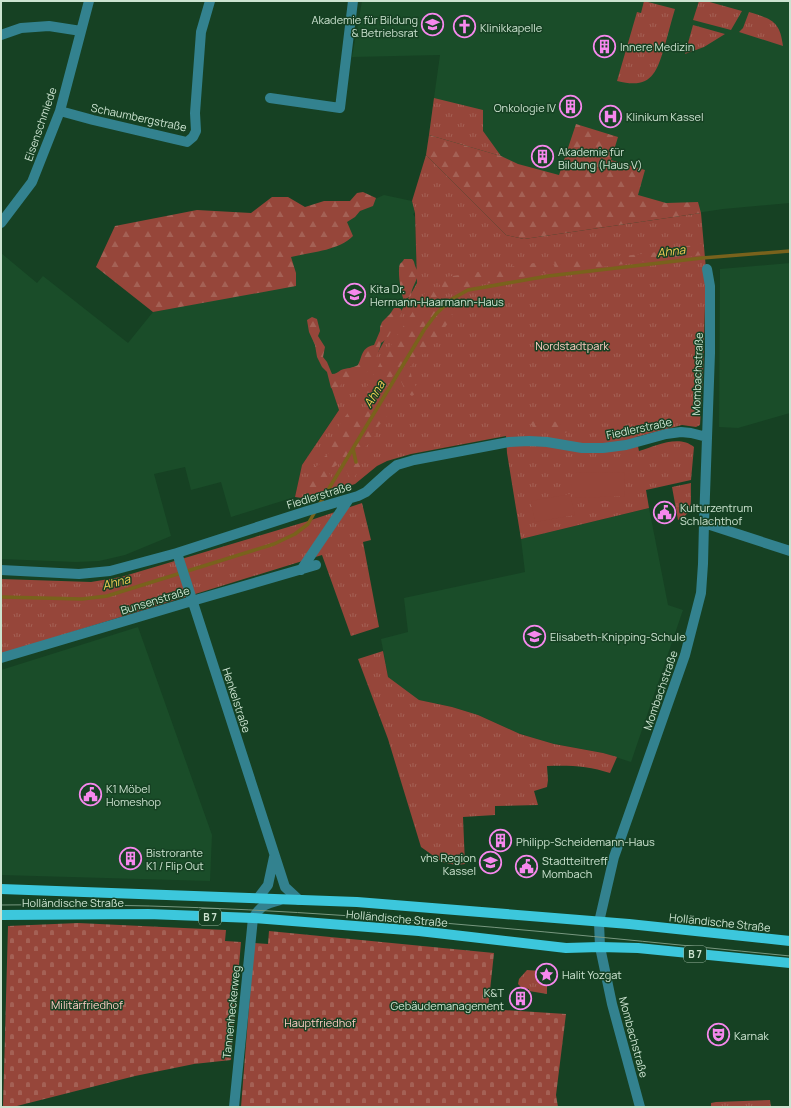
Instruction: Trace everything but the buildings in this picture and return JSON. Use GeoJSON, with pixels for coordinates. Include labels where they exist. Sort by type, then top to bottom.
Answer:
{"type":"FeatureCollection","features":[{"type":"Feature","properties":{"kind":"main road","name":"Holländische Straße"},"geometry":{"type":"LineString","coordinates":[[1,889],[283,899],[457,910],[629,924],[790,942]]}},
{"type":"Feature","properties":{"kind":"main road","name":"Holländische Straße"},"geometry":{"type":"LineString","coordinates":[[1,915],[148,914],[253,918],[419,931],[566,948],[638,948],[790,963]]}},
{"type":"Feature","properties":{"kind":"street","name":"Eisenschmiede"},"geometry":{"type":"LineString","coordinates":[[1,223],[32,182],[60,111],[89,1]]}},
{"type":"Feature","properties":{"kind":"street","name":"Schaumbergstraße"},"geometry":{"type":"LineString","coordinates":[[60,111],[187,142],[193,137],[196,131],[195,113],[201,32],[210,1]]}},
{"type":"Feature","properties":{"kind":"street"},"geometry":{"type":"LineString","coordinates":[[270,98],[340,108],[353,1]]}},
{"type":"Feature","properties":{"kind":"street"},"geometry":{"type":"LineString","coordinates":[[1,35],[21,28],[49,26],[81,30]]}},
{"type":"Feature","properties":{"kind":"street","name":"Mombachstraße"},"geometry":{"type":"LineString","coordinates":[[640,1107],[612,1004],[600,947],[599,922],[614,857],[690,639],[701,593],[710,333],[710,286],[707,269]]}},
{"type":"Feature","properties":{"kind":"street","name":"Fiedlerstraße"},"geometry":{"type":"LineString","coordinates":[[1,570],[79,574],[110,571],[178,556],[307,511],[358,496],[366,492],[397,465],[414,460],[509,442],[547,442],[582,448],[603,448],[626,446],[666,434],[681,432],[707,437]]}},
{"type":"Feature","properties":{"kind":"street"},"geometry":{"type":"LineString","coordinates":[[300,570],[349,499]]}},
{"type":"Feature","properties":{"kind":"street"},"geometry":{"type":"LineString","coordinates":[[704,523],[790,551]]}},
{"type":"Feature","properties":{"kind":"street","name":"Henkelstraße"},"geometry":{"type":"LineString","coordinates":[[178,556],[285,887],[299,900]]}},
{"type":"Feature","properties":{"kind":"street","name":"Bunsenstraße"},"geometry":{"type":"LineString","coordinates":[[1,658],[190,596],[316,565]]}},
{"type":"Feature","properties":{"kind":"street","name":"Henkelstraße"},"geometry":{"type":"LineString","coordinates":[[258,898],[268,885],[274,855]]}},
{"type":"Feature","properties":{"kind":"street"},"geometry":{"type":"LineString","coordinates":[[253,918],[259,909],[266,904],[283,899]]}},
{"type":"Feature","properties":{"kind":"street","name":"Tannenheckerweg"},"geometry":{"type":"LineString","coordinates":[[234,1107],[253,918]]}},
{"type":"Feature","properties":{"kind":"shaded area","name":"Klinikum Kassel"},"geometry":{"type":"Polygon","coordinates":[[[362,1],[790,1],[790,203],[723,209],[524,239],[426,155],[440,55],[352,57],[362,1]]]}},
{"type":"Feature","properties":{"kind":"shaded area"},"geometry":{"type":"Polygon","coordinates":[[[384,195],[412,201],[415,213],[413,214],[415,217],[417,283],[378,352],[302,465],[295,497],[231,517],[221,482],[191,490],[185,467],[154,474],[171,536],[125,555],[99,561],[76,562],[1,559],[1,253],[37,283],[43,276],[128,343],[153,312],[220,299],[280,240],[384,195]]]}},
{"type":"Feature","properties":{"kind":"shaded area"},"geometry":{"type":"Polygon","coordinates":[[[790,263],[790,413],[738,428],[719,427],[720,269],[790,263]]]}},
{"type":"Feature","properties":{"kind":"shaded area","name":"Elisabeth-Knipping-Schule"},"geometry":{"type":"Polygon","coordinates":[[[649,508],[668,605],[683,610],[631,762],[603,753],[554,744],[520,734],[478,715],[452,707],[418,700],[388,677],[381,639],[408,632],[404,598],[525,572],[521,539],[649,508]]]}},
{"type":"Feature","properties":{"kind":"shaded area"},"geometry":{"type":"Polygon","coordinates":[[[138,627],[212,835],[210,881],[1,875],[1,670],[138,627]]]}},
{"type":"Feature","properties":{"kind":"green space"},"geometry":{"type":"Polygon","coordinates":[[[644,1],[675,9],[661,58],[658,66],[650,78],[637,83],[617,81],[637,12],[641,13],[644,1]]]}},
{"type":"Feature","properties":{"kind":"green space"},"geometry":{"type":"Polygon","coordinates":[[[699,1],[706,1],[742,11],[731,30],[693,20],[699,1]]]}},
{"type":"Feature","properties":{"kind":"green space"},"geometry":{"type":"Polygon","coordinates":[[[749,12],[774,22],[780,31],[783,46],[739,32],[743,28],[749,12]]]}},
{"type":"Feature","properties":{"kind":"green space"},"geometry":{"type":"Polygon","coordinates":[[[693,25],[725,34],[704,47],[685,54],[693,25]]]}},
{"type":"Feature","properties":{"kind":"green space"},"geometry":{"type":"Polygon","coordinates":[[[434,98],[483,110],[483,131],[501,156],[429,135],[434,98]]]}},
{"type":"Feature","properties":{"kind":"green space"},"geometry":{"type":"Polygon","coordinates":[[[576,124],[618,137],[611,160],[645,170],[638,195],[666,203],[698,202],[701,213],[524,239],[506,235],[426,155],[429,135],[501,156],[518,164],[559,175],[576,124]]]}},
{"type":"Feature","properties":{"kind":"green space","name":"Nordstadtpark"},"geometry":{"type":"Polygon","coordinates":[[[426,155],[506,235],[524,239],[701,213],[706,269],[700,425],[696,427],[682,425],[636,437],[639,451],[659,444],[674,441],[688,443],[694,447],[691,480],[646,490],[649,508],[521,539],[507,453],[506,436],[411,454],[387,461],[377,466],[355,484],[309,499],[295,497],[302,465],[339,410],[331,386],[378,352],[417,283],[415,213],[412,201],[426,155]]]}},
{"type":"Feature","properties":{"kind":"green space"},"geometry":{"type":"Polygon","coordinates":[[[363,192],[376,198],[373,206],[360,211],[355,217],[347,222],[353,236],[340,245],[332,248],[291,257],[296,273],[296,286],[153,312],[96,267],[115,226],[197,210],[251,213],[272,197],[288,197],[305,207],[324,201],[350,201],[357,193],[363,192]]]}},
{"type":"Feature","properties":{"kind":"green space"},"geometry":{"type":"Polygon","coordinates":[[[703,243],[703,255],[556,272],[554,261],[565,262],[651,253],[703,243]]]}},
{"type":"Feature","properties":{"kind":"green space"},"geometry":{"type":"Polygon","coordinates":[[[404,259],[412,259],[414,261],[418,275],[411,292],[411,296],[404,300],[399,277],[399,267],[404,259]]]}},
{"type":"Feature","properties":{"kind":"green space"},"geometry":{"type":"Polygon","coordinates":[[[548,261],[550,262],[548,272],[468,287],[450,294],[439,284],[440,278],[548,261]]]}},
{"type":"Feature","properties":{"kind":"green space"},"geometry":{"type":"Polygon","coordinates":[[[432,289],[440,302],[453,316],[427,353],[420,355],[410,367],[412,380],[417,388],[416,393],[412,396],[409,394],[394,374],[380,395],[368,393],[365,390],[384,356],[427,290],[432,289]]]}},
{"type":"Feature","properties":{"kind":"green space"},"geometry":{"type":"Polygon","coordinates":[[[394,308],[401,309],[402,312],[387,339],[381,343],[376,359],[369,370],[353,381],[347,380],[343,382],[337,390],[331,388],[327,372],[322,367],[317,357],[315,345],[309,332],[307,320],[312,317],[317,319],[320,331],[318,336],[325,347],[323,357],[333,374],[358,365],[363,352],[370,346],[374,345],[382,322],[394,308]]]}},
{"type":"Feature","properties":{"kind":"green space"},"geometry":{"type":"Polygon","coordinates":[[[365,409],[386,412],[387,419],[379,425],[373,441],[366,446],[360,458],[360,468],[354,478],[349,478],[347,472],[340,463],[328,471],[331,477],[323,493],[309,499],[307,487],[313,467],[319,465],[323,458],[330,452],[333,438],[339,425],[350,410],[365,409]]]}},
{"type":"Feature","properties":{"kind":"green space"},"geometry":{"type":"Polygon","coordinates":[[[534,420],[561,422],[569,427],[570,431],[562,434],[533,427],[530,423],[534,420]]]}},
{"type":"Feature","properties":{"kind":"green space"},"geometry":{"type":"Polygon","coordinates":[[[624,472],[625,496],[575,498],[575,473],[624,472]]]}},
{"type":"Feature","properties":{"kind":"green space"},"geometry":{"type":"Polygon","coordinates":[[[691,483],[691,500],[689,509],[687,514],[678,520],[672,487],[691,483]]]}},
{"type":"Feature","properties":{"kind":"green space"},"geometry":{"type":"Polygon","coordinates":[[[570,494],[575,515],[535,522],[531,501],[570,494]]]}},
{"type":"Feature","properties":{"kind":"green space"},"geometry":{"type":"Polygon","coordinates":[[[362,503],[371,540],[363,542],[379,627],[351,636],[322,555],[1,654],[1,579],[91,582],[121,577],[305,522],[362,503]]]}},
{"type":"Feature","properties":{"kind":"green space"},"geometry":{"type":"Polygon","coordinates":[[[383,651],[388,677],[419,700],[452,707],[478,715],[520,734],[554,744],[617,757],[610,773],[579,766],[547,766],[547,787],[534,791],[538,805],[495,806],[495,815],[463,817],[465,864],[456,865],[442,862],[421,847],[388,739],[358,659],[383,651]]]}},
{"type":"Feature","properties":{"kind":"green space","name":"Militärfriedhof"},"geometry":{"type":"Polygon","coordinates":[[[78,923],[226,930],[225,941],[241,942],[231,1060],[194,1064],[135,1076],[13,1107],[3,1107],[8,926],[78,923]]]}},
{"type":"Feature","properties":{"kind":"green space","name":"Hauptfriedhof"},"geometry":{"type":"Polygon","coordinates":[[[269,931],[494,953],[488,1009],[566,1014],[556,1095],[558,1107],[241,1107],[254,943],[268,944],[269,931]]]}},
{"type":"Feature","properties":{"kind":"green space"},"geometry":{"type":"Polygon","coordinates":[[[527,970],[541,971],[547,977],[547,994],[529,991],[529,989],[522,988],[518,984],[519,979],[527,970]]]}},
{"type":"Feature","properties":{"kind":"green space"},"geometry":{"type":"Polygon","coordinates":[[[770,1100],[771,1107],[711,1107],[711,1103],[716,1102],[770,1100]]]}},
{"type":"Feature","properties":{"kind":"waterway","name":"Ahna"},"geometry":{"type":"LineString","coordinates":[[319,505],[424,330],[436,314],[452,299],[468,290],[548,276],[702,258],[790,251]]}},
{"type":"Feature","properties":{"kind":"waterway"},"geometry":{"type":"LineString","coordinates":[[353,449],[356,462]]}},
{"type":"Feature","properties":{"kind":"waterway","name":"Ahna"},"geometry":{"type":"LineString","coordinates":[[1,597],[82,599],[107,596],[274,544],[295,534],[308,524],[316,510]]}},
{"type":"Feature","properties":{"kind":"tram line"},"geometry":{"type":"LineString","coordinates":[[1,905],[100,905],[199,908],[396,919],[593,936],[790,956]]}},
{"type":"Feature","properties":{"kind":"place","name":"Akademie für Bildung & Betriebsrat"},"geometry":{"type":"Point","coordinates":[433,25]}},
{"type":"Feature","properties":{"kind":"place","name":"Klinikkapelle"},"geometry":{"type":"Point","coordinates":[464,27]}},
{"type":"Feature","properties":{"kind":"place","name":"Innere Medizin"},"geometry":{"type":"Point","coordinates":[605,46]}},
{"type":"Feature","properties":{"kind":"place","name":"Onkologie IV"},"geometry":{"type":"Point","coordinates":[571,107]}},
{"type":"Feature","properties":{"kind":"place","name":"Klinikum Kassel"},"geometry":{"type":"Point","coordinates":[611,116]}},
{"type":"Feature","properties":{"kind":"place","name":"Akademie für Bildung (Haus V)"},"geometry":{"type":"Point","coordinates":[543,157]}},
{"type":"Feature","properties":{"kind":"place","name":"Kita Dr. Hermann-Haarmann-Haus"},"geometry":{"type":"Point","coordinates":[354,294]}},
{"type":"Feature","properties":{"kind":"place","name":"Kulturzentrum Schlachthof"},"geometry":{"type":"Point","coordinates":[664,513]}},
{"type":"Feature","properties":{"kind":"place","name":"Elisabeth-Knipping-Schule"},"geometry":{"type":"Point","coordinates":[534,636]}},
{"type":"Feature","properties":{"kind":"place","name":"K1 Möbel Homeshop"},"geometry":{"type":"Point","coordinates":[90,794]}},
{"type":"Feature","properties":{"kind":"place","name":"Philipp-Scheidemann-Haus"},"geometry":{"type":"Point","coordinates":[501,841]}},
{"type":"Feature","properties":{"kind":"place","name":"Bistrorante K1 / Flip Out"},"geometry":{"type":"Point","coordinates":[131,858]}},
{"type":"Feature","properties":{"kind":"place","name":"vhs Region Kassel"},"geometry":{"type":"Point","coordinates":[491,863]}},
{"type":"Feature","properties":{"kind":"place","name":"Stadtteiltreff Mombach"},"geometry":{"type":"Point","coordinates":[526,866]}},
{"type":"Feature","properties":{"kind":"place","name":"Halit Yozgat"},"geometry":{"type":"Point","coordinates":[546,974]}},
{"type":"Feature","properties":{"kind":"place","name":"K&T Gebäudemanagement"},"geometry":{"type":"Point","coordinates":[520,998]}},
{"type":"Feature","properties":{"kind":"place","name":"Karnak"},"geometry":{"type":"Point","coordinates":[718,1035]}}]}
